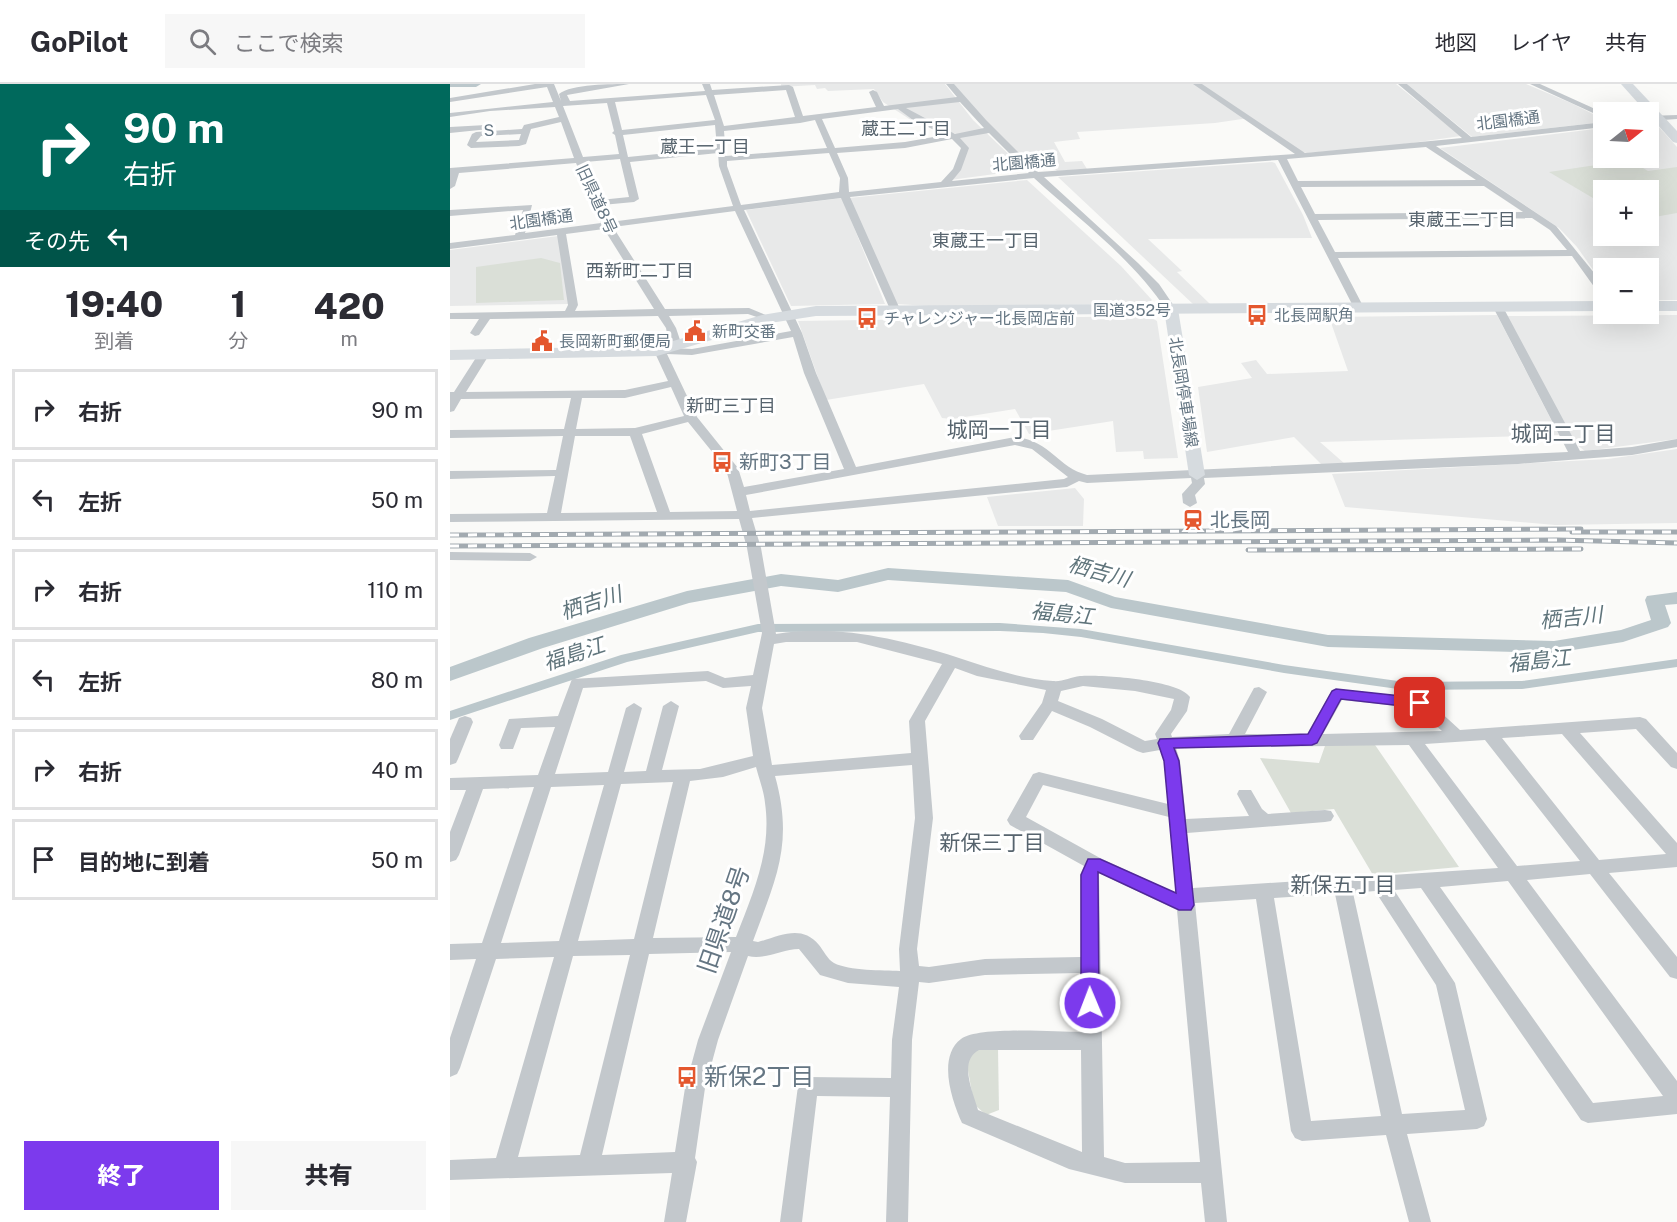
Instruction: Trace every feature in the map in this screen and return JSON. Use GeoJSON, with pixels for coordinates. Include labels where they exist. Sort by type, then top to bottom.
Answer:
{"type":"FeatureCollection","features":[{"type":"Feature","properties":{"kind":"highway"},"geometry":{"type":"LineString","coordinates":[[1627,84],[1640,102]]}},
{"type":"Feature","properties":{"kind":"highway"},"geometry":{"type":"LineString","coordinates":[[1659,124],[1677,140]]}},
{"type":"Feature","properties":{"kind":"highway","name":"国道352号"},"geometry":{"type":"LineString","coordinates":[[450,355],[663,351],[768,318],[788,314],[1593,306]]}},
{"type":"Feature","properties":{"kind":"highway"},"geometry":{"type":"LineString","coordinates":[[1659,306],[1677,306]]}},
{"type":"Feature","properties":{"kind":"main road","name":"北長岡停車場線"},"geometry":{"type":"LineString","coordinates":[[1171,309],[1197,476]]}},
{"type":"Feature","properties":{"kind":"street"},"geometry":{"type":"LineString","coordinates":[[450,100],[550,84]]}},
{"type":"Feature","properties":{"kind":"street","name":"旧県道8号"},"geometry":{"type":"LineString","coordinates":[[550,84],[607,225],[662,310],[671,328],[674,340],[663,351]]}},
{"type":"Feature","properties":{"kind":"street"},"geometry":{"type":"LineString","coordinates":[[568,104],[563,94],[567,91],[625,84]]}},
{"type":"Feature","properties":{"kind":"street"},"geometry":{"type":"LineString","coordinates":[[706,84],[711,93],[720,125],[722,155],[739,208],[797,333],[810,373],[852,473]]}},
{"type":"Feature","properties":{"kind":"street"},"geometry":{"type":"LineString","coordinates":[[950,84],[990,130],[1130,261],[1171,309]]}},
{"type":"Feature","properties":{"kind":"street"},"geometry":{"type":"LineString","coordinates":[[1197,84],[1303,155]]}},
{"type":"Feature","properties":{"kind":"street"},"geometry":{"type":"LineString","coordinates":[[1402,84],[1470,140]]}},
{"type":"Feature","properties":{"kind":"street"},"geometry":{"type":"LineString","coordinates":[[1534,84],[1593,111]]}},
{"type":"Feature","properties":{"kind":"street"},"geometry":{"type":"LineString","coordinates":[[450,115],[490,109],[789,87],[800,121]]}},
{"type":"Feature","properties":{"kind":"street"},"geometry":{"type":"LineString","coordinates":[[873,92],[881,109]]}},
{"type":"Feature","properties":{"kind":"street"},"geometry":{"type":"LineString","coordinates":[[490,109],[500,93]]}},
{"type":"Feature","properties":{"kind":"street"},"geometry":{"type":"LineString","coordinates":[[616,133],[800,121],[962,99]]}},
{"type":"Feature","properties":{"kind":"street"},"geometry":{"type":"LineString","coordinates":[[597,203],[634,199],[616,133],[611,101]]}},
{"type":"Feature","properties":{"kind":"street"},"geometry":{"type":"LineString","coordinates":[[900,107],[909,116],[955,136],[965,148],[957,170],[943,185]]}},
{"type":"Feature","properties":{"kind":"street"},"geometry":{"type":"LineString","coordinates":[[1659,118],[1677,117]]}},
{"type":"Feature","properties":{"kind":"street"},"geometry":{"type":"LineString","coordinates":[[818,118],[844,178],[844,195],[894,307],[893,312]]}},
{"type":"Feature","properties":{"kind":"street","name":"S"},"geometry":{"type":"LineString","coordinates":[[525,131],[479,134],[475,136],[471,145],[523,142],[527,127],[563,119]]}},
{"type":"Feature","properties":{"kind":"street"},"geometry":{"type":"LineString","coordinates":[[450,143],[453,130],[536,124]]}},
{"type":"Feature","properties":{"kind":"street","name":"北園橋通"},"geometry":{"type":"LineString","coordinates":[[450,246],[844,195],[1036,175],[1429,145],[1593,125]]}},
{"type":"Feature","properties":{"kind":"street"},"geometry":{"type":"LineString","coordinates":[[450,186],[453,170],[579,160],[905,145],[990,130]]}},
{"type":"Feature","properties":{"kind":"street"},"geometry":{"type":"LineString","coordinates":[[1429,145],[1536,215],[1563,237],[1593,278]]}},
{"type":"Feature","properties":{"kind":"street"},"geometry":{"type":"LineString","coordinates":[[1281,157],[1359,308]]}},
{"type":"Feature","properties":{"kind":"street"},"geometry":{"type":"LineString","coordinates":[[1296,184],[1487,183]]}},
{"type":"Feature","properties":{"kind":"street"},"geometry":{"type":"LineString","coordinates":[[450,213],[529,207],[519,237]]}},
{"type":"Feature","properties":{"kind":"street"},"geometry":{"type":"LineString","coordinates":[[1312,216],[1536,215]]}},
{"type":"Feature","properties":{"kind":"street"},"geometry":{"type":"LineString","coordinates":[[561,231],[573,305],[569,313]]}},
{"type":"Feature","properties":{"kind":"street"},"geometry":{"type":"LineString","coordinates":[[1331,255],[1575,253]]}},
{"type":"Feature","properties":{"kind":"street"},"geometry":{"type":"LineString","coordinates":[[1498,307],[1576,456]]}},
{"type":"Feature","properties":{"kind":"street"},"geometry":{"type":"LineString","coordinates":[[450,316],[662,310],[749,311],[768,318]]}},
{"type":"Feature","properties":{"kind":"street"},"geometry":{"type":"LineString","coordinates":[[475,333],[487,315]]}},
{"type":"Feature","properties":{"kind":"street"},"geometry":{"type":"LineString","coordinates":[[797,333],[693,352],[663,351],[661,356],[691,418],[706,440],[727,459],[746,515],[768,626],[856,637],[951,661],[977,671],[1055,687],[1083,681],[1177,693],[1182,697],[1183,703],[1163,734],[1172,761],[1216,1222]]}},
{"type":"Feature","properties":{"kind":"street"},"geometry":{"type":"LineString","coordinates":[[452,400],[483,354]]}},
{"type":"Feature","properties":{"kind":"street"},"geometry":{"type":"LineString","coordinates":[[452,400],[625,394],[674,383]]}},
{"type":"Feature","properties":{"kind":"street"},"geometry":{"type":"LineString","coordinates":[[548,518],[572,395]]}},
{"type":"Feature","properties":{"kind":"street"},"geometry":{"type":"LineString","coordinates":[[450,434],[635,432],[691,418]]}},
{"type":"Feature","properties":{"kind":"street"},"geometry":{"type":"LineString","coordinates":[[635,432],[665,516]]}},
{"type":"Feature","properties":{"kind":"street"},"geometry":{"type":"LineString","coordinates":[[548,518],[552,473],[564,433]]}},
{"type":"Feature","properties":{"kind":"street"},"geometry":{"type":"LineString","coordinates":[[740,492],[1020,441],[1040,447],[1077,477]]}},
{"type":"Feature","properties":{"kind":"street"},"geometry":{"type":"LineString","coordinates":[[450,518],[746,515],[1067,483],[1077,477],[1197,476],[1576,456],[1641,450],[1677,443]]}},
{"type":"Feature","properties":{"kind":"street"},"geometry":{"type":"LineString","coordinates":[[450,475],[552,473]]}},
{"type":"Feature","properties":{"kind":"street"},"geometry":{"type":"LineString","coordinates":[[1190,503],[1188,494],[1199,484],[1197,476]]}},
{"type":"Feature","properties":{"kind":"street"},"geometry":{"type":"LineString","coordinates":[[450,556],[530,557]]}},
{"type":"Feature","properties":{"kind":"street","name":"旧県道8号"},"geometry":{"type":"LineString","coordinates":[[675,1222],[686,1162],[695,1088],[708,1040],[769,873],[775,846],[774,802],[754,708],[768,626]]}},
{"type":"Feature","properties":{"kind":"street"},"geometry":{"type":"LineString","coordinates":[[897,1222],[902,1040],[909,977],[908,949],[924,818],[917,721],[951,661]]}},
{"type":"Feature","properties":{"kind":"street"},"geometry":{"type":"LineString","coordinates":[[450,1068],[577,683],[708,676],[723,682],[760,680]]}},
{"type":"Feature","properties":{"kind":"street"},"geometry":{"type":"LineString","coordinates":[[1027,736],[1049,705],[1055,687]]}},
{"type":"Feature","properties":{"kind":"street"},"geometry":{"type":"LineString","coordinates":[[1234,740],[1259,692]]}},
{"type":"Feature","properties":{"kind":"street"},"geometry":{"type":"LineString","coordinates":[[1312,740],[1336,694],[1420,703],[1457,736]]}},
{"type":"Feature","properties":{"kind":"street"},"geometry":{"type":"LineString","coordinates":[[1049,705],[1096,723],[1143,747],[1165,743],[1234,740],[1413,739],[1640,723],[1677,763]]}},
{"type":"Feature","properties":{"kind":"street"},"geometry":{"type":"LineString","coordinates":[[652,775],[671,706]]}},
{"type":"Feature","properties":{"kind":"street"},"geometry":{"type":"LineString","coordinates":[[504,1168],[634,708]]}},
{"type":"Feature","properties":{"kind":"street"},"geometry":{"type":"LineString","coordinates":[[507,745],[515,723],[564,721]]}},
{"type":"Feature","properties":{"kind":"street"},"geometry":{"type":"LineString","coordinates":[[450,759],[465,722]]}},
{"type":"Feature","properties":{"kind":"street"},"geometry":{"type":"LineString","coordinates":[[1567,729],[1677,858]]}},
{"type":"Feature","properties":{"kind":"street"},"geometry":{"type":"LineString","coordinates":[[1489,734],[1677,971]]}},
{"type":"Feature","properties":{"kind":"street"},"geometry":{"type":"LineString","coordinates":[[1413,739],[1677,1098]]}},
{"type":"Feature","properties":{"kind":"street"},"geometry":{"type":"LineString","coordinates":[[450,784],[683,774],[765,765],[919,758]]}},
{"type":"Feature","properties":{"kind":"street"},"geometry":{"type":"LineString","coordinates":[[589,1164],[683,774]]}},
{"type":"Feature","properties":{"kind":"street"},"geometry":{"type":"LineString","coordinates":[[1325,816],[1208,826],[1177,820],[1039,778],[1016,820],[1094,863],[1185,901],[1264,892],[1426,881],[1677,858]]}},
{"type":"Feature","properties":{"kind":"street"},"geometry":{"type":"LineString","coordinates":[[450,855],[477,783]]}},
{"type":"Feature","properties":{"kind":"street"},"geometry":{"type":"LineString","coordinates":[[1245,795],[1256,814],[1264,821]]}},
{"type":"Feature","properties":{"kind":"street"},"geometry":{"type":"LineString","coordinates":[[1094,863],[1089,875],[1090,1041],[1094,1165]]}},
{"type":"Feature","properties":{"kind":"street"},"geometry":{"type":"LineString","coordinates":[[1426,881],[1588,1113],[1677,1104]]}},
{"type":"Feature","properties":{"kind":"street"},"geometry":{"type":"LineString","coordinates":[[1264,892],[1302,1131],[1477,1119],[1446,983],[1380,884]]}},
{"type":"Feature","properties":{"kind":"street"},"geometry":{"type":"LineString","coordinates":[[1343,887],[1394,1126],[1420,1222]]}},
{"type":"Feature","properties":{"kind":"street"},"geometry":{"type":"LineString","coordinates":[[450,952],[744,945],[758,950],[790,941],[804,941],[827,969],[848,975],[909,977],[985,967],[1089,965]]}},
{"type":"Feature","properties":{"kind":"street"},"geometry":{"type":"LineString","coordinates":[[1090,1041],[976,1041],[962,1047],[957,1056],[969,1116],[1069,1159],[1125,1173],[1211,1172]]}},
{"type":"Feature","properties":{"kind":"street"},"geometry":{"type":"LineString","coordinates":[[791,1222],[808,1086],[902,1088]]}},
{"type":"Feature","properties":{"kind":"street"},"geometry":{"type":"LineString","coordinates":[[450,1170],[686,1162]]}},
{"type":"Feature","properties":{"kind":"shaded area"},"geometry":{"type":"Polygon","coordinates":[[[781,84],[945,84],[973,120],[1025,170],[950,180],[968,148],[956,134],[914,122],[883,102],[874,89],[828,91],[825,88],[817,89],[815,85],[781,87],[781,84]]]}},
{"type":"Feature","properties":{"kind":"shaded area"},"geometry":{"type":"Polygon","coordinates":[[[952,84],[1396,84],[1461,136],[1390,146],[1307,153],[1298,151],[1249,118],[1215,123],[1077,132],[1080,139],[1054,142],[1065,162],[1082,161],[1087,169],[1057,171],[1038,153],[1020,156],[985,122],[952,84]]]}},
{"type":"Feature","properties":{"kind":"shaded area"},"geometry":{"type":"Polygon","coordinates":[[[1407,84],[1526,84],[1593,114],[1593,123],[1472,137],[1407,84]]]}},
{"type":"Feature","properties":{"kind":"shaded area"},"geometry":{"type":"Polygon","coordinates":[[[1659,127],[1677,147],[1677,300],[1659,300],[1659,258],[1593,258],[1593,270],[1577,247],[1559,228],[1440,148],[1593,129],[1593,168],[1659,168],[1659,127]]]}},
{"type":"Feature","properties":{"kind":"shaded area"},"geometry":{"type":"Polygon","coordinates":[[[1275,163],[1303,215],[1312,238],[1148,239],[1182,271],[1177,272],[1210,304],[1193,304],[1058,177],[1275,163]]]}},
{"type":"Feature","properties":{"kind":"shaded area"},"geometry":{"type":"Polygon","coordinates":[[[1593,165],[1593,168],[1643,168],[1648,171],[1677,167],[1677,213],[1659,216],[1659,180],[1593,180],[1593,198],[1549,172],[1593,165]]]}},
{"type":"Feature","properties":{"kind":"shaded area"},"geometry":{"type":"Polygon","coordinates":[[[1027,180],[1121,266],[1152,300],[1149,303],[944,307],[897,304],[849,198],[1027,180]]]}},
{"type":"Feature","properties":{"kind":"shaded area"},"geometry":{"type":"Polygon","coordinates":[[[842,198],[885,304],[791,306],[746,210],[842,198]]]}},
{"type":"Feature","properties":{"kind":"shaded area"},"geometry":{"type":"Polygon","coordinates":[[[558,236],[569,304],[450,306],[450,250],[558,236]]]}},
{"type":"Feature","properties":{"kind":"shaded area"},"geometry":{"type":"Polygon","coordinates":[[[541,258],[560,263],[564,300],[476,303],[476,267],[541,258]]]}},
{"type":"Feature","properties":{"kind":"shaded area"},"geometry":{"type":"Polygon","coordinates":[[[1497,315],[1559,435],[1320,442],[1345,464],[1323,466],[1294,437],[1207,452],[1198,387],[1252,378],[1241,363],[1256,360],[1267,374],[1348,371],[1329,317],[1497,315]]]}},
{"type":"Feature","properties":{"kind":"shaded area"},"geometry":{"type":"Polygon","coordinates":[[[1593,315],[1593,324],[1659,324],[1659,315],[1677,315],[1677,439],[1585,451],[1573,442],[1506,316],[1593,315]]]}},
{"type":"Feature","properties":{"kind":"shaded area"},"geometry":{"type":"Polygon","coordinates":[[[1148,316],[1157,321],[1178,458],[1144,459],[1143,451],[1116,452],[1113,421],[1029,434],[1015,409],[952,419],[942,418],[924,384],[826,400],[798,321],[1148,316]]]}},
{"type":"Feature","properties":{"kind":"shaded area"},"geometry":{"type":"Polygon","coordinates":[[[1677,449],[1677,523],[1555,525],[1345,507],[1332,474],[1608,459],[1677,449]]]}},
{"type":"Feature","properties":{"kind":"shaded area"},"geometry":{"type":"Polygon","coordinates":[[[1075,488],[1084,499],[1083,526],[998,526],[987,497],[1075,488]]]}},
{"type":"Feature","properties":{"kind":"shaded area"},"geometry":{"type":"Polygon","coordinates":[[[1373,742],[1459,867],[1373,875],[1334,809],[1291,813],[1260,758],[1319,763],[1326,743],[1373,742]]]}},
{"type":"Feature","properties":{"kind":"shaded area"},"geometry":{"type":"Polygon","coordinates":[[[977,1048],[998,1049],[999,1110],[986,1115],[974,1104],[966,1059],[977,1048]]]}},
{"type":"Feature","properties":{"kind":"waterway"},"geometry":{"type":"LineString","coordinates":[[450,84],[476,84]]}},
{"type":"Feature","properties":{"kind":"waterway","name":"栖吉川"},"geometry":{"type":"LineString","coordinates":[[450,674],[536,643],[687,597],[781,580],[838,586],[888,574],[1068,586],[1111,602],[1328,641],[1554,647],[1623,636],[1661,623],[1654,600],[1677,598]]}},
{"type":"Feature","properties":{"kind":"waterway","name":"福島江"},"geometry":{"type":"LineString","coordinates":[[450,716],[625,658],[758,628],[1000,627],[1043,629],[1081,633],[1284,669],[1405,686],[1522,685],[1677,663]]}},
{"type":"Feature","properties":{"kind":"railway"},"geometry":{"type":"LineString","coordinates":[[450,535],[1581,529]]}},
{"type":"Feature","properties":{"kind":"railway"},"geometry":{"type":"LineString","coordinates":[[1572,532],[1677,532]]}},
{"type":"Feature","properties":{"kind":"railway"},"geometry":{"type":"LineString","coordinates":[[450,546],[1557,540],[1677,543]]}},
{"type":"Feature","properties":{"kind":"railway"},"geometry":{"type":"LineString","coordinates":[[1248,550],[1581,549]]}},
{"type":"Feature","properties":{"kind":"place","name":"北長岡駅角"},"geometry":{"type":"Point","coordinates":[1257,315]}},
{"type":"Feature","properties":{"kind":"place","name":"チャレンジャー北長岡店前"},"geometry":{"type":"Point","coordinates":[867,318]}},
{"type":"Feature","properties":{"kind":"place","name":"新町交番"},"geometry":{"type":"Point","coordinates":[695,331]}},
{"type":"Feature","properties":{"kind":"place","name":"長岡新町郵便局"},"geometry":{"type":"Point","coordinates":[542,341]}},
{"type":"Feature","properties":{"kind":"place","name":"新町3丁目"},"geometry":{"type":"Point","coordinates":[722,462]}},
{"type":"Feature","properties":{"kind":"place","name":"北長岡"},"geometry":{"type":"Point","coordinates":[1193,520]}},
{"type":"Feature","properties":{"kind":"place","name":"新保2丁目"},"geometry":{"type":"Point","coordinates":[687,1077]}},
{"type":"Feature","properties":{"kind":"district","name":"蔵王二丁目"},"geometry":{"type":"Point","coordinates":[906,129]}},
{"type":"Feature","properties":{"kind":"district","name":"蔵王一丁目"},"geometry":{"type":"Point","coordinates":[705,147]}},
{"type":"Feature","properties":{"kind":"district","name":"東蔵王二丁目"},"geometry":{"type":"Point","coordinates":[1462,220]}},
{"type":"Feature","properties":{"kind":"district","name":"東蔵王一丁目"},"geometry":{"type":"Point","coordinates":[986,241]}},
{"type":"Feature","properties":{"kind":"district","name":"西新町二丁目"},"geometry":{"type":"Point","coordinates":[640,271]}},
{"type":"Feature","properties":{"kind":"district","name":"新町三丁目"},"geometry":{"type":"Point","coordinates":[731,406]}},
{"type":"Feature","properties":{"kind":"district","name":"城岡一丁目"},"geometry":{"type":"Point","coordinates":[999,430]}},
{"type":"Feature","properties":{"kind":"district","name":"城岡二丁目"},"geometry":{"type":"Point","coordinates":[1563,434]}},
{"type":"Feature","properties":{"kind":"district","name":"新保三丁目"},"geometry":{"type":"Point","coordinates":[992,843]}},
{"type":"Feature","properties":{"kind":"district","name":"新保五丁目"},"geometry":{"type":"Point","coordinates":[1343,885]}},
{"type":"Feature","properties":{"kind":"route"},"geometry":{"type":"LineString","coordinates":[[1090,1003],[1089,875],[1094,863],[1185,905],[1172,761],[1165,743],[1312,740],[1336,694],[1420,703]]}}]}
